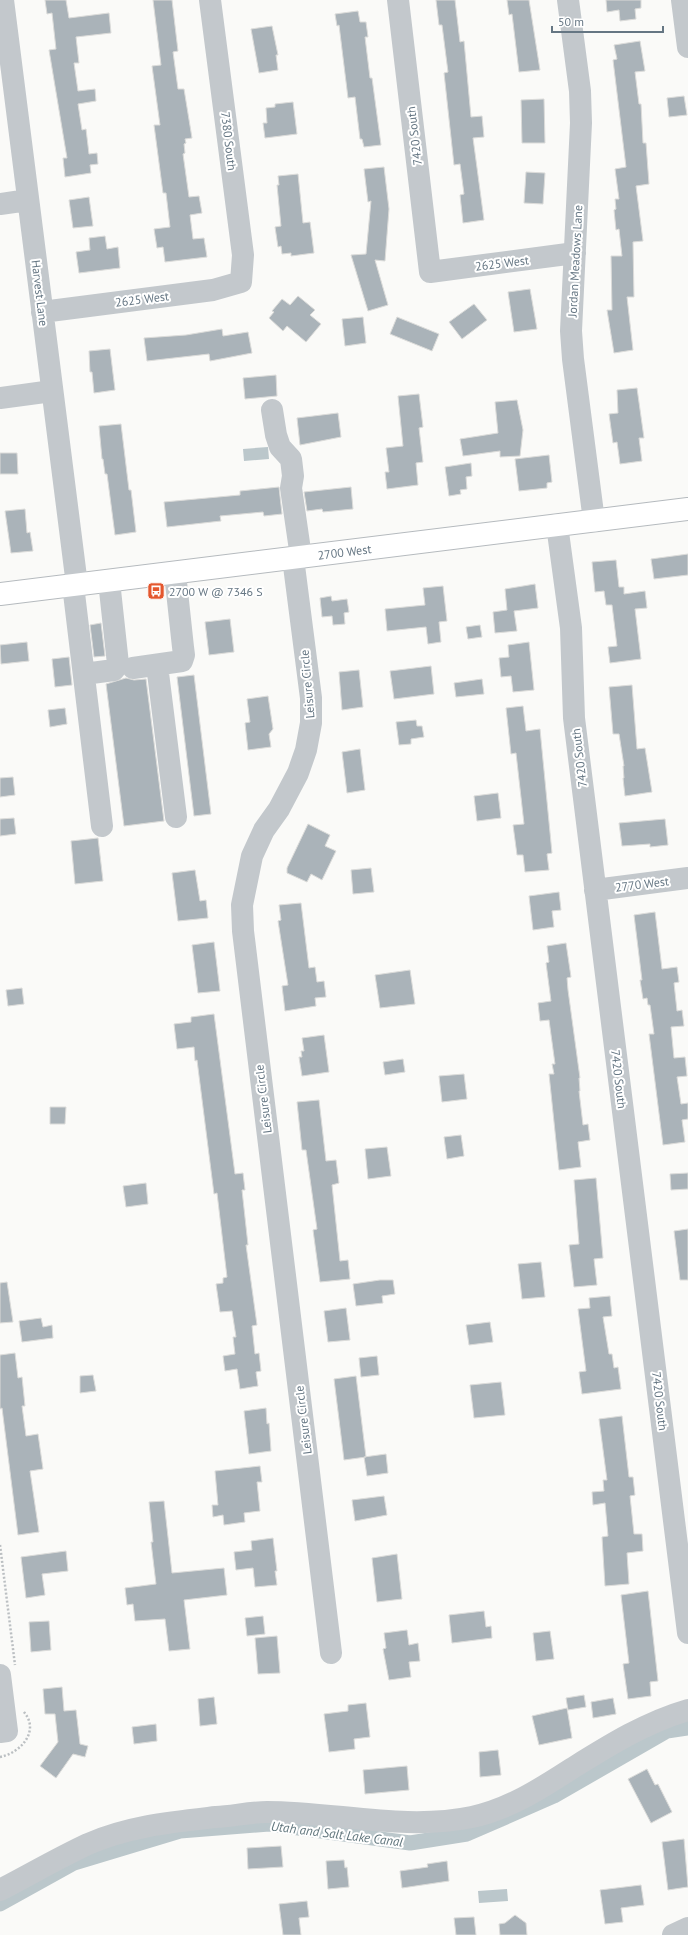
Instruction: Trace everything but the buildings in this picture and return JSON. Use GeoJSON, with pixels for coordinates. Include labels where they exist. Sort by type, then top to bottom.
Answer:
{"type":"FeatureCollection","features":[{"type":"Feature","properties":{"kind":"main road","name":"2700 West"},"geometry":{"type":"LineString","coordinates":[[0,594],[688,509]]}},
{"type":"Feature","properties":{"kind":"street","name":"7380 South"},"geometry":{"type":"LineString","coordinates":[[210,0],[243,255],[241,282]]}},
{"type":"Feature","properties":{"kind":"street","name":"7420 South"},"geometry":{"type":"LineString","coordinates":[[398,0],[430,272]]}},
{"type":"Feature","properties":{"kind":"street","name":"Jordan Meadows Lane"},"geometry":{"type":"LineString","coordinates":[[568,0],[580,90],[581,123],[571,331],[573,359],[594,521]]}},
{"type":"Feature","properties":{"kind":"street"},"geometry":{"type":"LineString","coordinates":[[682,0],[688,47]]}},
{"type":"Feature","properties":{"kind":"street","name":"Harvest Lane"},"geometry":{"type":"LineString","coordinates":[[3,9],[52,391],[102,826]]}},
{"type":"Feature","properties":{"kind":"street"},"geometry":{"type":"LineString","coordinates":[[0,204],[28,200]]}},
{"type":"Feature","properties":{"kind":"street","name":"2625 West"},"geometry":{"type":"LineString","coordinates":[[430,272],[575,253]]}},
{"type":"Feature","properties":{"kind":"street","name":"2625 West"},"geometry":{"type":"LineString","coordinates":[[42,312],[213,290],[241,282]]}},
{"type":"Feature","properties":{"kind":"street"},"geometry":{"type":"LineString","coordinates":[[0,398],[52,391]]}},
{"type":"Feature","properties":{"kind":"street","name":"Leisure Circle"},"geometry":{"type":"LineString","coordinates":[[272,410],[278,441],[280,446],[291,459],[293,476],[291,488],[311,698],[311,723],[306,750],[298,773],[279,809],[264,830],[252,856],[242,904],[243,931],[331,1653]]}},
{"type":"Feature","properties":{"kind":"street","name":"7420 South"},"geometry":{"type":"LineString","coordinates":[[558,525],[571,628],[574,718],[687,1620]]}},
{"type":"Feature","properties":{"kind":"street"},"geometry":{"type":"LineString","coordinates":[[133,668],[182,661],[184,656],[175,573]]}},
{"type":"Feature","properties":{"kind":"street"},"geometry":{"type":"LineString","coordinates":[[84,674],[114,670],[118,664],[109,581]]}},
{"type":"Feature","properties":{"kind":"street"},"geometry":{"type":"LineString","coordinates":[[157,665],[176,817]]}},
{"type":"Feature","properties":{"kind":"street","name":"2770 West"},"geometry":{"type":"LineString","coordinates":[[595,890],[688,878]]}},
{"type":"Feature","properties":{"kind":"street"},"geometry":{"type":"LineString","coordinates":[[3,1731],[8,1674]]}},
{"type":"Feature","properties":{"kind":"street"},"geometry":{"type":"LineString","coordinates":[[0,1890],[89,1844],[128,1830],[160,1823],[266,1812],[409,1822],[447,1821],[474,1817],[508,1805],[536,1792],[630,1733],[666,1716],[688,1710]]}},
{"type":"Feature","properties":{"kind":"street"},"geometry":{"type":"LineString","coordinates":[[673,1935],[688,1928]]}},
{"type":"Feature","properties":{"kind":"path"},"geometry":{"type":"LineString","coordinates":[[0,1546],[8,1674]]}},
{"type":"Feature","properties":{"kind":"path"},"geometry":{"type":"LineString","coordinates":[[0,1757],[14,1752],[22,1746],[28,1737],[30,1722],[21,1708]]}},
{"type":"Feature","properties":{"kind":"shaded area"},"geometry":{"type":"Polygon","coordinates":[[[268,447],[269,459],[244,461],[243,449],[268,447]]]}},
{"type":"Feature","properties":{"kind":"shaded area"},"geometry":{"type":"Polygon","coordinates":[[[507,1889],[508,1901],[479,1903],[478,1891],[507,1889]]]}},
{"type":"Feature","properties":{"kind":"waterway","name":"Utah and Salt Lake Canal"},"geometry":{"type":"LineString","coordinates":[[0,1904],[74,1863],[180,1831],[269,1824],[410,1843],[467,1834],[554,1796],[667,1731],[688,1728]]}},
{"type":"Feature","properties":{"kind":"place","name":"2700 W @ 7346 S"},"geometry":{"type":"Point","coordinates":[156,591]}}]}
